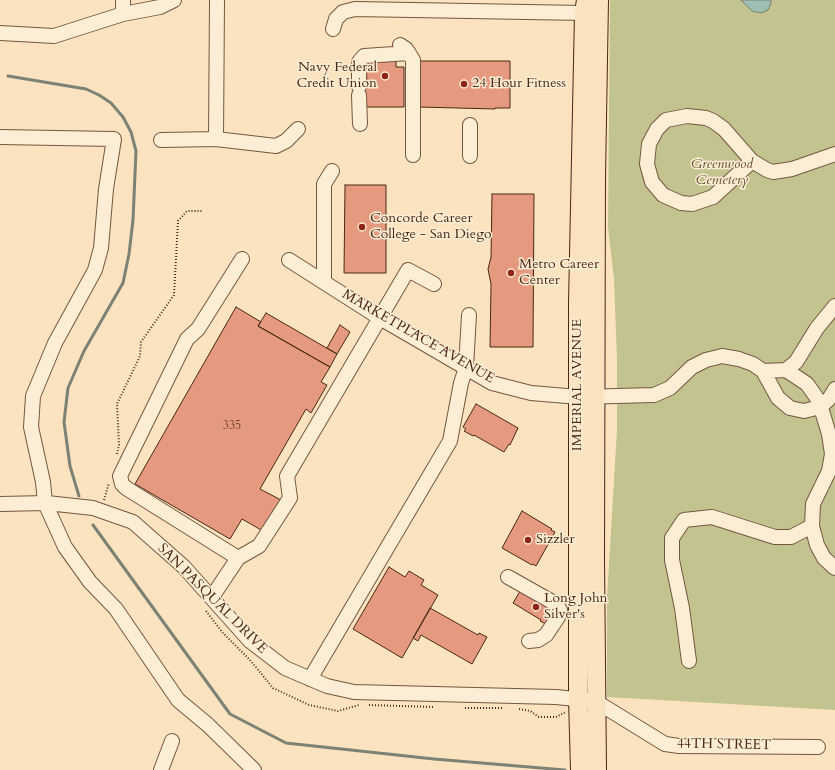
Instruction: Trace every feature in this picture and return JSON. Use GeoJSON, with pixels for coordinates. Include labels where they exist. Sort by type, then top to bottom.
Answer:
{"type":"FeatureCollection","features":[{"type":"Feature","properties":{"kind":"main road","name":"IMPERIAL AVENUE"},"geometry":{"type":"LineString","coordinates":[[580,770],[586,700],[587,397],[598,86],[599,0]]}},
{"type":"Feature","properties":{"kind":"main road","name":"IMPERIAL AVENUE"},"geometry":{"type":"LineString","coordinates":[[585,6],[578,303],[587,397]]}},
{"type":"Feature","properties":{"kind":"main road"},"geometry":{"type":"LineString","coordinates":[[585,6],[591,17],[592,72],[598,86]]}},
{"type":"Feature","properties":{"kind":"main road","name":"IMPERIAL AVENUE"},"geometry":{"type":"LineString","coordinates":[[586,700],[597,770]]}},
{"type":"Feature","properties":{"kind":"street"},"geometry":{"type":"LineString","coordinates":[[123,0],[123,14]]}},
{"type":"Feature","properties":{"kind":"street"},"geometry":{"type":"LineString","coordinates":[[0,32],[54,36],[123,14],[160,7],[174,0]]}},
{"type":"Feature","properties":{"kind":"street"},"geometry":{"type":"LineString","coordinates":[[216,139],[217,0]]}},
{"type":"Feature","properties":{"kind":"street"},"geometry":{"type":"LineString","coordinates":[[334,29],[336,19],[344,12],[355,10],[585,6]]}},
{"type":"Feature","properties":{"kind":"street"},"geometry":{"type":"LineString","coordinates":[[360,124],[359,62],[364,56],[405,49],[413,60],[413,155]]}},
{"type":"Feature","properties":{"kind":"street"},"geometry":{"type":"LineString","coordinates":[[752,161],[713,197],[692,204],[681,203],[663,195],[652,182],[646,164],[649,144],[657,129],[666,120],[687,116],[706,118],[713,121],[724,129],[752,161],[773,172],[792,169],[835,154]]}},
{"type":"Feature","properties":{"kind":"street"},"geometry":{"type":"LineString","coordinates":[[470,125],[470,156]]}},
{"type":"Feature","properties":{"kind":"street"},"geometry":{"type":"LineString","coordinates":[[161,140],[216,139],[276,146],[286,141],[298,130]]}},
{"type":"Feature","properties":{"kind":"street"},"geometry":{"type":"LineString","coordinates":[[0,137],[114,139],[106,189],[101,248],[95,270],[55,343],[33,396],[31,428],[45,503],[65,547],[90,582],[116,609],[178,700],[208,725],[254,770]]}},
{"type":"Feature","properties":{"kind":"street"},"geometry":{"type":"LineString","coordinates":[[324,281],[324,184],[332,171]]}},
{"type":"Feature","properties":{"kind":"street"},"geometry":{"type":"LineString","coordinates":[[238,558],[126,488],[122,484],[120,476],[187,339],[198,329],[242,259]]}},
{"type":"Feature","properties":{"kind":"street","name":"MARKETPLACE AVENUE"},"geometry":{"type":"LineString","coordinates":[[289,260],[380,318],[492,383],[531,394],[587,397],[654,395],[670,388],[692,367],[706,360],[722,356],[739,359],[753,364],[763,371]]}},
{"type":"Feature","properties":{"kind":"street"},"geometry":{"type":"LineString","coordinates":[[212,597],[238,558],[259,546],[290,498],[287,476],[408,270],[434,284]]}},
{"type":"Feature","properties":{"kind":"street"},"geometry":{"type":"LineString","coordinates":[[835,306],[817,328],[796,362],[786,370],[763,371],[778,398],[790,408],[804,411],[820,407],[829,399],[835,389]]}},
{"type":"Feature","properties":{"kind":"street"},"geometry":{"type":"LineString","coordinates":[[310,679],[450,441],[461,383],[466,368],[470,315]]}},
{"type":"Feature","properties":{"kind":"street"},"geometry":{"type":"LineString","coordinates":[[786,370],[807,384],[819,401],[829,434],[832,454],[829,471],[813,504],[812,526],[816,545],[824,558],[835,568]]}},
{"type":"Feature","properties":{"kind":"street","name":"SAN PASQUAL DRIVE"},"geometry":{"type":"LineString","coordinates":[[0,504],[45,503],[102,510],[133,522],[184,567],[250,641],[285,668],[327,686],[354,692],[586,700]]}},
{"type":"Feature","properties":{"kind":"street"},"geometry":{"type":"LineString","coordinates":[[689,661],[682,608],[672,560],[672,538],[684,520],[712,517],[775,536],[791,537],[812,526]]}},
{"type":"Feature","properties":{"kind":"street"},"geometry":{"type":"LineString","coordinates":[[508,577],[556,604],[560,610],[558,617],[546,635],[538,640],[529,641]]}},
{"type":"Feature","properties":{"kind":"street","name":"44TH STREET"},"geometry":{"type":"LineString","coordinates":[[586,700],[665,744],[679,746],[818,747]]}},
{"type":"Feature","properties":{"kind":"street"},"geometry":{"type":"LineString","coordinates":[[161,770],[161,765],[172,741]]}},
{"type":"Feature","properties":{"kind":"green space","name":"Greenwood Cemetery"},"geometry":{"type":"Polygon","coordinates":[[[610,0],[835,0],[835,710],[607,697],[607,598],[617,430],[617,360],[614,279],[608,227],[610,0]]]}},
{"type":"Feature","properties":{"kind":"shaded area"},"geometry":{"type":"Polygon","coordinates":[[[741,0],[771,0],[771,3],[768,10],[761,13],[752,11],[741,0]]]}},
{"type":"Feature","properties":{"kind":"building","name":"Navy Federal Credit Union"},"geometry":{"type":"Polygon","coordinates":[[[366,61],[396,61],[396,67],[404,67],[404,107],[366,107],[366,95],[356,95],[356,86],[367,86],[366,61]]]}},
{"type":"Feature","properties":{"kind":"building","name":"24 Hour Fitness"},"geometry":{"type":"Polygon","coordinates":[[[419,61],[510,61],[510,108],[419,107],[419,61]]]}},
{"type":"Feature","properties":{"kind":"building","name":"Concorde Career College - San Diego"},"geometry":{"type":"Polygon","coordinates":[[[345,185],[386,185],[386,273],[344,273],[345,185]]]}},
{"type":"Feature","properties":{"kind":"building","name":"Metro Career Center"},"geometry":{"type":"Polygon","coordinates":[[[492,194],[534,194],[533,347],[490,347],[491,284],[488,269],[491,257],[492,194]]]}},
{"type":"Feature","properties":{"kind":"building"},"geometry":{"type":"Polygon","coordinates":[[[236,307],[261,322],[258,326],[330,367],[321,382],[327,385],[311,413],[306,409],[260,489],[281,500],[263,531],[242,519],[230,539],[135,484],[236,307]]]}},
{"type":"Feature","properties":{"kind":"building"},"geometry":{"type":"Polygon","coordinates":[[[266,313],[337,354],[330,367],[258,326],[266,313]]]}},
{"type":"Feature","properties":{"kind":"building"},"geometry":{"type":"Polygon","coordinates":[[[340,325],[350,332],[337,354],[327,348],[340,325]]]}},
{"type":"Feature","properties":{"kind":"building"},"geometry":{"type":"Polygon","coordinates":[[[476,404],[518,428],[510,445],[509,444],[504,452],[464,431],[466,429],[463,427],[476,404]]]}},
{"type":"Feature","properties":{"kind":"building","name":"Sizzler"},"geometry":{"type":"Polygon","coordinates":[[[522,511],[555,532],[536,566],[502,548],[522,511]]]}},
{"type":"Feature","properties":{"kind":"building"},"geometry":{"type":"Polygon","coordinates":[[[389,567],[405,577],[409,571],[424,580],[421,585],[438,595],[402,658],[353,629],[389,567]]]}},
{"type":"Feature","properties":{"kind":"building","name":"Long John Silver's"},"geometry":{"type":"Polygon","coordinates":[[[522,588],[554,609],[546,624],[513,603],[522,588]]]}},
{"type":"Feature","properties":{"kind":"building"},"geometry":{"type":"Polygon","coordinates":[[[430,608],[478,635],[479,633],[487,637],[472,664],[421,635],[418,641],[413,638],[430,608]]]}},
{"type":"Feature","properties":{"kind":"waterway"},"geometry":{"type":"LineString","coordinates":[[8,76],[86,89],[99,95],[111,103],[123,117],[131,132],[136,151],[133,220],[129,254],[123,283],[84,351],[68,388],[64,422],[70,466],[79,496]]}},
{"type":"Feature","properties":{"kind":"waterway"},"geometry":{"type":"LineString","coordinates":[[93,525],[230,714],[286,743],[434,759],[565,770]]}},
{"type":"Feature","properties":{"kind":"place","name":"Navy Federal Credit Union"},"geometry":{"type":"Point","coordinates":[385,76]}},
{"type":"Feature","properties":{"kind":"place","name":"24 Hour Fitness"},"geometry":{"type":"Point","coordinates":[464,84]}},
{"type":"Feature","properties":{"kind":"place","name":"Concorde Career College - San Diego"},"geometry":{"type":"Point","coordinates":[362,227]}},
{"type":"Feature","properties":{"kind":"place","name":"Metro Career Center"},"geometry":{"type":"Point","coordinates":[511,273]}},
{"type":"Feature","properties":{"kind":"place","name":"Sizzler"},"geometry":{"type":"Point","coordinates":[528,540]}},
{"type":"Feature","properties":{"kind":"place","name":"Long John Silver's"},"geometry":{"type":"Point","coordinates":[536,607]}}]}
